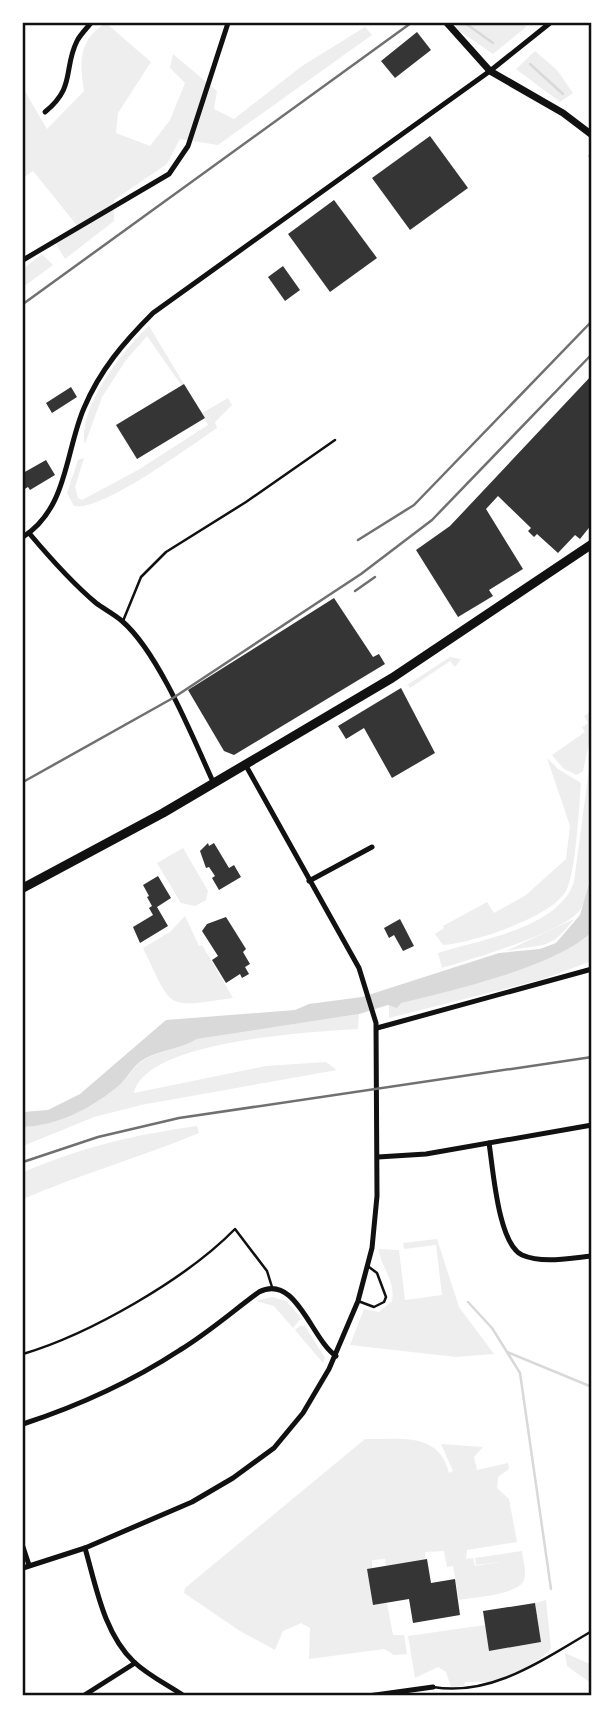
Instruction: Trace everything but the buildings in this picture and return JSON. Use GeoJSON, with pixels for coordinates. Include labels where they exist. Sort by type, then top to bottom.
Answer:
{"type":"FeatureCollection","features":[{"type":"Feature","properties":{"kind":"main road"},"geometry":{"type":"LineString","coordinates":[[23,888],[90,855],[392,678],[592,544]]}},
{"type":"Feature","properties":{"kind":"street"},"geometry":{"type":"LineString","coordinates":[[46,112],[58,102],[70,77],[76,42],[90,23]]}},
{"type":"Feature","properties":{"kind":"street"},"geometry":{"type":"LineString","coordinates":[[23,260],[169,174],[188,146],[228,23]]}},
{"type":"Feature","properties":{"kind":"street"},"geometry":{"type":"LineString","coordinates":[[447,23],[490,71],[563,113],[592,135]]}},
{"type":"Feature","properties":{"kind":"street"},"geometry":{"type":"LineString","coordinates":[[23,537],[45,516],[65,480],[82,411],[118,348],[135,330],[153,313],[490,71],[550,23]]}},
{"type":"Feature","properties":{"kind":"street"},"geometry":{"type":"LineString","coordinates":[[29,533],[65,575],[97,604],[123,621],[164,680],[214,784]]}},
{"type":"Feature","properties":{"kind":"street"},"geometry":{"type":"LineString","coordinates":[[23,1547],[26,1567],[85,1548],[192,1502],[233,1478],[274,1448],[303,1413],[336,1356],[358,1301],[368,1266],[374,1230],[378,1157],[375,1019],[365,982],[245,764]]}},
{"type":"Feature","properties":{"kind":"street"},"geometry":{"type":"LineString","coordinates":[[309,881],[372,847]]}},
{"type":"Feature","properties":{"kind":"street"},"geometry":{"type":"LineString","coordinates":[[377,1028],[592,969]]}},
{"type":"Feature","properties":{"kind":"street"},"geometry":{"type":"LineString","coordinates":[[378,1157],[426,1154],[592,1125]]}},
{"type":"Feature","properties":{"kind":"street"},"geometry":{"type":"LineString","coordinates":[[489,1143],[504,1235],[519,1255],[543,1260],[592,1256]]}},
{"type":"Feature","properties":{"kind":"street"},"geometry":{"type":"LineString","coordinates":[[23,1424],[92,1398],[141,1374],[182,1350],[259,1292],[272,1287],[282,1289],[294,1300],[321,1344],[336,1356]]}},
{"type":"Feature","properties":{"kind":"street"},"geometry":{"type":"LineString","coordinates":[[85,1548],[106,1620],[135,1663],[184,1696]]}},
{"type":"Feature","properties":{"kind":"street"},"geometry":{"type":"LineString","coordinates":[[83,1696],[135,1663]]}},
{"type":"Feature","properties":{"kind":"street"},"geometry":{"type":"LineString","coordinates":[[368,1696],[433,1688]]}},
{"type":"Feature","properties":{"kind":"lane"},"geometry":{"type":"LineString","coordinates":[[123,621],[141,577],[166,552],[246,502],[335,440]]}},
{"type":"Feature","properties":{"kind":"lane"},"geometry":{"type":"LineString","coordinates":[[23,1354],[117,1314],[160,1287],[235,1229],[267,1270],[272,1287]]}},
{"type":"Feature","properties":{"kind":"lane"},"geometry":{"type":"LineString","coordinates":[[358,1301],[374,1307],[386,1297],[377,1273],[368,1266]]}},
{"type":"Feature","properties":{"kind":"lane"},"geometry":{"type":"LineString","coordinates":[[433,1688],[450,1690],[490,1685],[523,1671],[592,1631]]}},
{"type":"Feature","properties":{"kind":"shaded area"},"geometry":{"type":"Polygon","coordinates":[[[106,23],[151,62],[118,113],[116,133],[150,146],[170,120],[185,83],[170,68],[173,54],[217,91],[214,109],[234,119],[302,66],[365,27],[372,35],[218,145],[180,139],[167,164],[114,200],[114,221],[65,259],[56,244],[79,228],[33,171],[23,178],[23,88],[47,129],[84,91],[83,52],[90,36],[106,23]]]}},
{"type":"Feature","properties":{"kind":"shaded area"},"geometry":{"type":"Polygon","coordinates":[[[454,23],[523,23],[526,27],[493,54],[458,30],[454,23]]]}},
{"type":"Feature","properties":{"kind":"shaded area"},"geometry":{"type":"Polygon","coordinates":[[[535,51],[557,70],[573,93],[560,102],[516,69],[535,51]]]}},
{"type":"Feature","properties":{"kind":"shaded area"},"geometry":{"type":"Polygon","coordinates":[[[42,254],[53,265],[23,287],[23,269],[42,254]]]}},
{"type":"Feature","properties":{"kind":"shaded area"},"geometry":{"type":"Polygon","coordinates":[[[149,326],[184,384],[182,386],[147,336],[126,360],[102,397],[85,444],[88,413],[95,397],[115,364],[149,326]]]}},
{"type":"Feature","properties":{"kind":"shaded area"},"geometry":{"type":"Polygon","coordinates":[[[228,398],[232,405],[215,422],[217,428],[124,489],[87,505],[74,506],[67,493],[78,460],[84,458],[75,487],[78,498],[82,500],[138,470],[208,425],[202,413],[228,398]]]}},
{"type":"Feature","properties":{"kind":"shaded area"},"geometry":{"type":"Polygon","coordinates":[[[450,657],[461,659],[455,667],[450,661],[410,688],[408,685],[404,687],[450,657]]]}},
{"type":"Feature","properties":{"kind":"shaded area"},"geometry":{"type":"Polygon","coordinates":[[[592,710],[592,729],[583,771],[577,775],[564,769],[552,755],[585,732],[582,727],[588,723],[584,716],[592,710]]]}},
{"type":"Feature","properties":{"kind":"shaded area"},"geometry":{"type":"Polygon","coordinates":[[[592,746],[591,856],[589,879],[580,910],[570,919],[537,936],[442,968],[438,953],[516,930],[552,911],[566,898],[574,882],[592,746]]]}},
{"type":"Feature","properties":{"kind":"shaded area"},"geometry":{"type":"Polygon","coordinates":[[[547,758],[558,769],[581,783],[575,853],[567,889],[546,909],[511,927],[443,945],[435,934],[444,928],[443,926],[487,902],[494,913],[526,895],[566,859],[570,826],[547,758]]]}},
{"type":"Feature","properties":{"kind":"shaded area"},"geometry":{"type":"Polygon","coordinates":[[[183,848],[208,891],[206,900],[195,906],[181,903],[157,863],[183,848]]]}},
{"type":"Feature","properties":{"kind":"shaded area"},"geometry":{"type":"Polygon","coordinates":[[[592,873],[592,932],[554,956],[501,976],[401,1003],[397,1008],[388,1005],[359,1014],[197,1039],[141,1061],[116,1088],[95,1103],[60,1120],[23,1127],[23,1112],[48,1110],[80,1094],[166,1020],[295,1010],[309,1004],[362,997],[499,953],[540,949],[556,943],[580,915],[592,873]]]}},
{"type":"Feature","properties":{"kind":"shaded area"},"geometry":{"type":"Polygon","coordinates":[[[185,916],[199,946],[202,945],[233,998],[182,1003],[166,994],[143,948],[170,932],[185,916]]]}},
{"type":"Feature","properties":{"kind":"shaded area"},"geometry":{"type":"Polygon","coordinates":[[[574,919],[551,942],[506,951],[574,919]]]}},
{"type":"Feature","properties":{"kind":"shaded area"},"geometry":{"type":"Polygon","coordinates":[[[592,932],[592,961],[540,980],[389,1018],[389,1005],[397,1007],[400,1003],[529,966],[554,956],[592,932]]]}},
{"type":"Feature","properties":{"kind":"shaded area"},"geometry":{"type":"Polygon","coordinates":[[[359,1014],[358,1029],[270,1037],[198,1050],[168,1061],[145,1075],[134,1093],[266,1066],[326,1062],[337,1070],[141,1105],[94,1117],[23,1146],[23,1127],[60,1119],[95,1102],[116,1088],[138,1064],[153,1055],[197,1039],[359,1014]]]}},
{"type":"Feature","properties":{"kind":"shaded area"},"geometry":{"type":"Polygon","coordinates":[[[197,1126],[199,1133],[23,1199],[23,1172],[108,1143],[197,1126]]]}},
{"type":"Feature","properties":{"kind":"shaded area"},"geometry":{"type":"Polygon","coordinates":[[[437,1239],[459,1307],[494,1354],[456,1357],[350,1345],[364,1309],[379,1312],[392,1301],[392,1286],[379,1249],[399,1250],[405,1300],[442,1295],[436,1245],[404,1249],[403,1243],[437,1239]]]}},
{"type":"Feature","properties":{"kind":"shaded area"},"geometry":{"type":"Polygon","coordinates":[[[272,1297],[286,1301],[301,1318],[293,1328],[274,1306],[256,1301],[272,1297]]]}},
{"type":"Feature","properties":{"kind":"shaded area"},"geometry":{"type":"Polygon","coordinates":[[[305,1326],[325,1358],[323,1363],[295,1330],[305,1326]]]}},
{"type":"Feature","properties":{"kind":"shaded area"},"geometry":{"type":"Polygon","coordinates":[[[365,1439],[404,1439],[427,1444],[444,1460],[449,1473],[453,1471],[441,1444],[483,1447],[474,1457],[477,1470],[508,1463],[509,1469],[498,1477],[497,1488],[509,1499],[517,1542],[467,1550],[466,1559],[473,1558],[475,1566],[500,1562],[476,1565],[475,1558],[522,1551],[525,1573],[520,1585],[505,1592],[459,1600],[453,1566],[447,1567],[444,1551],[425,1552],[425,1560],[386,1566],[385,1559],[372,1560],[373,1605],[387,1603],[393,1635],[404,1635],[407,1654],[394,1655],[384,1649],[309,1659],[310,1628],[301,1623],[283,1631],[275,1650],[240,1631],[184,1593],[185,1588],[365,1439]]]}},
{"type":"Feature","properties":{"kind":"shaded area"},"geometry":{"type":"Polygon","coordinates":[[[546,1600],[551,1648],[531,1664],[493,1681],[465,1682],[464,1686],[451,1687],[446,1672],[438,1667],[415,1678],[408,1636],[485,1625],[490,1651],[541,1642],[535,1603],[546,1600]]]}},
{"type":"Feature","properties":{"kind":"shaded area"},"geometry":{"type":"Polygon","coordinates":[[[565,1653],[592,1665],[592,1684],[567,1666],[565,1653]]]}},
{"type":"Feature","properties":{"kind":"waterway"},"geometry":{"type":"LineString","coordinates":[[465,23],[493,43]]}},
{"type":"Feature","properties":{"kind":"waterway"},"geometry":{"type":"LineString","coordinates":[[530,64],[563,94]]}},
{"type":"Feature","properties":{"kind":"waterway"},"geometry":{"type":"LineString","coordinates":[[468,1302],[492,1328],[507,1352],[592,1387]]}},
{"type":"Feature","properties":{"kind":"waterway"},"geometry":{"type":"LineString","coordinates":[[507,1352],[520,1373],[551,1589]]}},
{"type":"Feature","properties":{"kind":"railway"},"geometry":{"type":"LineString","coordinates":[[23,304],[411,23]]}},
{"type":"Feature","properties":{"kind":"railway"},"geometry":{"type":"LineString","coordinates":[[358,540],[414,505],[592,321]]}},
{"type":"Feature","properties":{"kind":"railway"},"geometry":{"type":"LineString","coordinates":[[23,782],[173,698],[361,574],[432,520],[592,354]]}},
{"type":"Feature","properties":{"kind":"railway"},"geometry":{"type":"LineString","coordinates":[[355,591],[375,577]]}},
{"type":"Feature","properties":{"kind":"railway"},"geometry":{"type":"LineString","coordinates":[[23,1162],[98,1137],[179,1118],[592,1057]]}}]}
